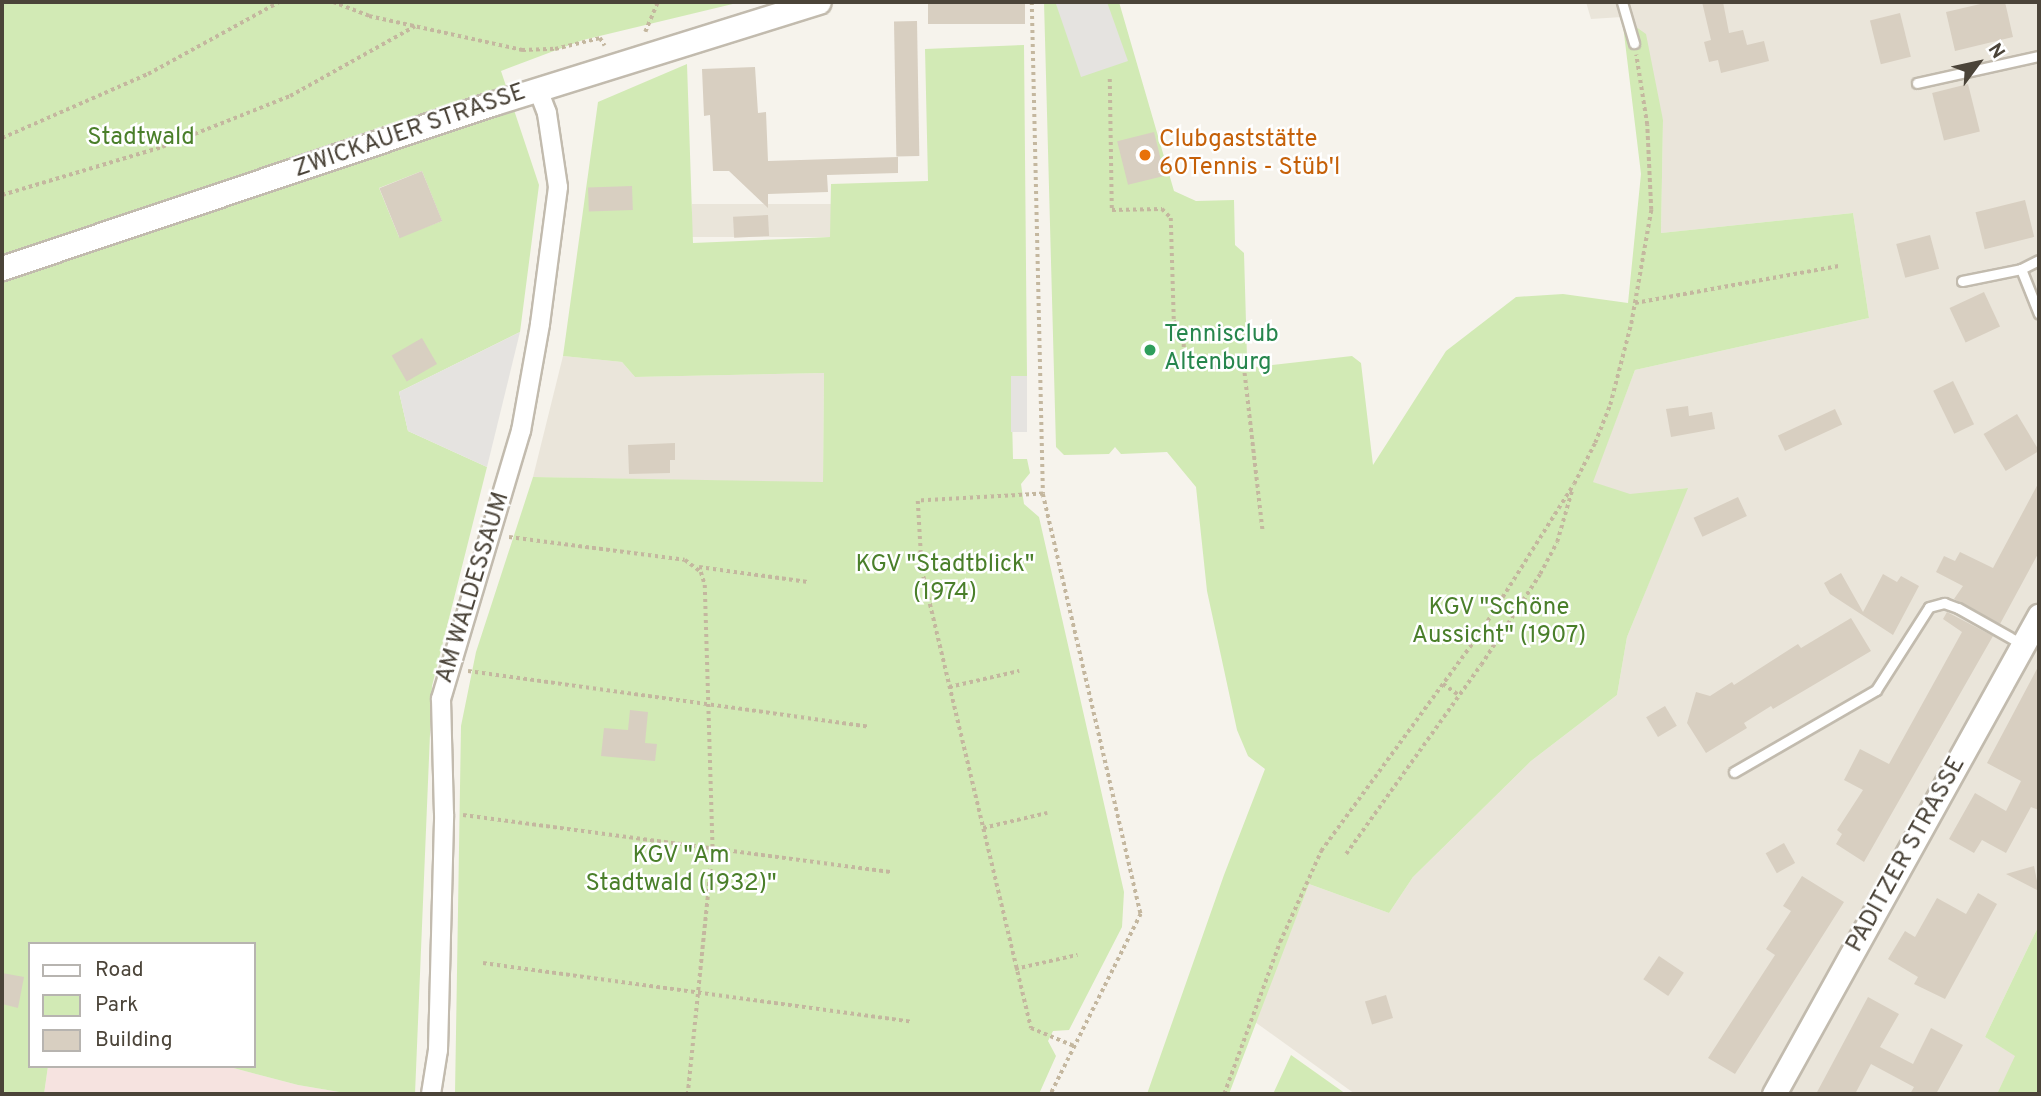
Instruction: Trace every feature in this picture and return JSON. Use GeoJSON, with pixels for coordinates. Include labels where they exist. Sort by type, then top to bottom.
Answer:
{"type":"FeatureCollection","features":[{"type":"Feature","properties":{"kind":"street","name":"ZWICKAUER STRASSE"},"geometry":{"type":"LineString","coordinates":[[2,268],[538,89],[819,2]]}},
{"type":"Feature","properties":{"kind":"street","name":"AM WALDESSAUM"},"geometry":{"type":"LineString","coordinates":[[431,1094],[438,1050],[444,814],[441,699],[521,431],[540,324],[558,187],[547,113],[538,89]]}},
{"type":"Feature","properties":{"kind":"street","name":"PADITZER STRASSE"},"geometry":{"type":"LineString","coordinates":[[1774,1094],[2039,616]]}},
{"type":"Feature","properties":{"kind":"lane"},"geometry":{"type":"LineString","coordinates":[[1622,2],[1634,43]]}},
{"type":"Feature","properties":{"kind":"lane"},"geometry":{"type":"LineString","coordinates":[[1917,83],[2039,56]]}},
{"type":"Feature","properties":{"kind":"lane"},"geometry":{"type":"LineString","coordinates":[[1962,281],[2021,270],[2039,260]]}},
{"type":"Feature","properties":{"kind":"lane"},"geometry":{"type":"LineString","coordinates":[[2021,270],[2039,314]]}},
{"type":"Feature","properties":{"kind":"lane"},"geometry":{"type":"LineString","coordinates":[[1734,772],[1876,690],[1930,607],[1944,603],[1958,608],[2024,645]]}},
{"type":"Feature","properties":{"kind":"path"},"geometry":{"type":"LineString","coordinates":[[2,138],[148,74],[279,2]]}},
{"type":"Feature","properties":{"kind":"path"},"geometry":{"type":"LineString","coordinates":[[333,2],[369,16],[522,50],[555,49],[600,38],[616,64]]}},
{"type":"Feature","properties":{"kind":"path"},"geometry":{"type":"LineString","coordinates":[[650,54],[645,32],[658,2]]}},
{"type":"Feature","properties":{"kind":"path"},"geometry":{"type":"LineString","coordinates":[[1032,2],[1043,494],[1141,914],[1051,1094]]}},
{"type":"Feature","properties":{"kind":"path"},"geometry":{"type":"LineString","coordinates":[[2,195],[162,147],[289,96],[415,26]]}},
{"type":"Feature","properties":{"kind":"path"},"geometry":{"type":"LineString","coordinates":[[1224,1094],[1236,1056],[1307,876],[1342,820],[1480,634],[1574,484],[1595,443],[1609,405],[1635,303],[1651,210],[1647,125],[1634,43]]}},
{"type":"Feature","properties":{"kind":"path"},"geometry":{"type":"LineString","coordinates":[[1110,79],[1112,210],[1162,209],[1171,218],[1174,321],[1184,337],[1184,359],[1194,368],[1244,366],[1263,533]]}},
{"type":"Feature","properties":{"kind":"path"},"geometry":{"type":"LineString","coordinates":[[1635,303],[1839,266]]}},
{"type":"Feature","properties":{"kind":"path"},"geometry":{"type":"LineString","coordinates":[[1346,854],[1460,695],[1540,574],[1558,542],[1574,484]]}},
{"type":"Feature","properties":{"kind":"path"},"geometry":{"type":"LineString","coordinates":[[1043,494],[918,500],[922,570],[1031,1028],[1074,1046]]}},
{"type":"Feature","properties":{"kind":"path"},"geometry":{"type":"LineString","coordinates":[[490,533],[685,560],[697,567],[808,582]]}},
{"type":"Feature","properties":{"kind":"path"},"geometry":{"type":"LineString","coordinates":[[688,1094],[713,848],[705,585],[697,567]]}},
{"type":"Feature","properties":{"kind":"path"},"geometry":{"type":"LineString","coordinates":[[450,662],[471,673],[869,727]]}},
{"type":"Feature","properties":{"kind":"path"},"geometry":{"type":"LineString","coordinates":[[949,687],[1018,671]]}},
{"type":"Feature","properties":{"kind":"path"},"geometry":{"type":"LineString","coordinates":[[1443,684],[1460,695]]}},
{"type":"Feature","properties":{"kind":"path"},"geometry":{"type":"LineString","coordinates":[[983,828],[1047,813]]}},
{"type":"Feature","properties":{"kind":"path"},"geometry":{"type":"LineString","coordinates":[[444,814],[892,872]]}},
{"type":"Feature","properties":{"kind":"path"},"geometry":{"type":"LineString","coordinates":[[1015,969],[1077,955]]}},
{"type":"Feature","properties":{"kind":"path"},"geometry":{"type":"LineString","coordinates":[[483,963],[911,1022]]}},
{"type":"Feature","properties":{"kind":"shaded area"},"geometry":{"type":"Polygon","coordinates":[[[1107,2],[1128,61],[1081,77],[1056,4],[1107,2]]]}},
{"type":"Feature","properties":{"kind":"shaded area"},"geometry":{"type":"Polygon","coordinates":[[[1586,2],[2039,2],[2039,925],[1985,1037],[2016,1056],[1997,1094],[1355,1094],[1255,1022],[1309,884],[1389,913],[1413,877],[1531,761],[1617,695],[1627,637],[1687,488],[1630,495],[1592,482],[1635,370],[1869,318],[1853,213],[1661,233],[1663,120],[1622,17],[1591,19],[1586,2]]]}},
{"type":"Feature","properties":{"kind":"shaded area"},"geometry":{"type":"Polygon","coordinates":[[[692,204],[831,204],[831,237],[692,237],[692,204]]]}},
{"type":"Feature","properties":{"kind":"shaded area"},"geometry":{"type":"Polygon","coordinates":[[[520,332],[487,467],[408,431],[399,392],[520,332]]]}},
{"type":"Feature","properties":{"kind":"shaded area"},"geometry":{"type":"Polygon","coordinates":[[[563,356],[622,362],[635,377],[824,373],[823,483],[533,477],[563,356]]]}},
{"type":"Feature","properties":{"kind":"shaded area"},"geometry":{"type":"Polygon","coordinates":[[[1011,376],[1027,376],[1027,432],[1011,432],[1011,376]]]}},
{"type":"Feature","properties":{"kind":"shaded area"},"geometry":{"type":"Polygon","coordinates":[[[48,1068],[234,1068],[298,1085],[351,1094],[44,1094],[48,1068]]]}},
{"type":"Feature","properties":{"kind":"green space","name":"Stadtwald"},"geometry":{"type":"Polygon","coordinates":[[[2,2],[741,2],[583,40],[501,71],[539,185],[520,332],[399,392],[408,431],[487,467],[432,686],[415,1094],[351,1094],[298,1085],[234,1068],[256,1068],[256,942],[28,942],[28,1068],[48,1068],[44,1094],[2,1094],[2,2]],[[422,171],[379,188],[399,237],[442,221],[422,171]]]}},
{"type":"Feature","properties":{"kind":"green space","name":"KGV \"Schöne Aussicht\" (1907)"},"geometry":{"type":"Polygon","coordinates":[[[1044,2],[1119,2],[1174,191],[1196,201],[1234,200],[1235,245],[1244,253],[1247,357],[1255,367],[1352,356],[1361,363],[1373,465],[1446,351],[1516,297],[1563,294],[1628,303],[1641,174],[1622,17],[1646,34],[1663,120],[1661,233],[1853,213],[1869,318],[1635,370],[1593,482],[1630,494],[1688,488],[1627,637],[1617,695],[1531,761],[1413,877],[1389,913],[1309,884],[1229,1094],[1147,1094],[1224,875],[1265,769],[1248,756],[1237,730],[1207,591],[1196,487],[1167,452],[1121,454],[1115,447],[1109,454],[1064,455],[1056,447],[1044,2]]]}},
{"type":"Feature","properties":{"kind":"green space"},"geometry":{"type":"Polygon","coordinates":[[[1024,45],[1027,376],[1011,377],[1013,459],[1027,459],[1030,473],[1021,484],[1024,504],[1039,517],[1124,892],[1122,927],[1069,1030],[1053,1031],[1048,1041],[1056,1056],[1039,1094],[455,1094],[461,726],[476,652],[533,477],[823,482],[824,373],[635,377],[622,362],[563,356],[598,102],[687,64],[693,243],[830,237],[831,184],[928,181],[925,49],[1024,45]]]}},
{"type":"Feature","properties":{"kind":"green space"},"geometry":{"type":"Polygon","coordinates":[[[2039,925],[2039,1094],[1997,1094],[2015,1056],[1985,1037],[2039,925]]]}},
{"type":"Feature","properties":{"kind":"green space"},"geometry":{"type":"Polygon","coordinates":[[[1291,1055],[1346,1094],[1273,1094],[1291,1055]]]}},
{"type":"Feature","properties":{"kind":"building"},"geometry":{"type":"Polygon","coordinates":[[[1702,2],[1723,2],[1729,33],[1743,30],[1747,45],[1764,41],[1769,61],[1721,73],[1718,60],[1709,62],[1704,42],[1711,40],[1702,2]]]}},
{"type":"Feature","properties":{"kind":"building"},"geometry":{"type":"Polygon","coordinates":[[[1989,2],[2005,2],[2013,37],[1955,51],[1946,12],[1989,2]]]}},
{"type":"Feature","properties":{"kind":"building"},"geometry":{"type":"Polygon","coordinates":[[[928,3],[1025,3],[1025,24],[928,24],[928,3]]]}},
{"type":"Feature","properties":{"kind":"building"},"geometry":{"type":"Polygon","coordinates":[[[1900,13],[1911,57],[1881,64],[1870,20],[1900,13]]]}},
{"type":"Feature","properties":{"kind":"building"},"geometry":{"type":"Polygon","coordinates":[[[894,21],[917,21],[919,156],[896,156],[894,21]]]}},
{"type":"Feature","properties":{"kind":"building"},"geometry":{"type":"Polygon","coordinates":[[[755,67],[758,113],[766,112],[768,161],[898,157],[898,173],[827,175],[828,192],[768,194],[768,208],[729,171],[713,171],[710,115],[704,116],[702,69],[755,67]]]}},
{"type":"Feature","properties":{"kind":"building"},"geometry":{"type":"Polygon","coordinates":[[[1968,84],[1980,132],[1944,140],[1932,93],[1968,84]]]}},
{"type":"Feature","properties":{"kind":"building"},"geometry":{"type":"Polygon","coordinates":[[[1154,132],[1165,176],[1128,185],[1117,141],[1154,132]]]}},
{"type":"Feature","properties":{"kind":"building"},"geometry":{"type":"Polygon","coordinates":[[[422,171],[442,221],[400,238],[379,188],[422,171]]]}},
{"type":"Feature","properties":{"kind":"building"},"geometry":{"type":"Polygon","coordinates":[[[632,186],[633,210],[589,212],[588,188],[632,186]]]}},
{"type":"Feature","properties":{"kind":"building"},"geometry":{"type":"Polygon","coordinates":[[[2025,200],[2034,237],[1985,249],[1976,212],[2025,200]]]}},
{"type":"Feature","properties":{"kind":"building"},"geometry":{"type":"Polygon","coordinates":[[[768,215],[769,236],[734,238],[733,217],[768,215]]]}},
{"type":"Feature","properties":{"kind":"building"},"geometry":{"type":"Polygon","coordinates":[[[1930,235],[1939,269],[1905,278],[1896,244],[1930,235]]]}},
{"type":"Feature","properties":{"kind":"building"},"geometry":{"type":"Polygon","coordinates":[[[1984,292],[2000,326],[1966,342],[1950,308],[1984,292]]]}},
{"type":"Feature","properties":{"kind":"building"},"geometry":{"type":"Polygon","coordinates":[[[422,338],[437,364],[407,381],[392,356],[422,338]]]}},
{"type":"Feature","properties":{"kind":"building"},"geometry":{"type":"Polygon","coordinates":[[[1953,381],[1974,424],[1954,434],[1933,391],[1953,381]]]}},
{"type":"Feature","properties":{"kind":"building"},"geometry":{"type":"Polygon","coordinates":[[[1688,406],[1689,416],[1712,412],[1715,429],[1671,437],[1666,409],[1688,406]]]}},
{"type":"Feature","properties":{"kind":"building"},"geometry":{"type":"Polygon","coordinates":[[[1835,409],[1842,424],[1785,451],[1778,436],[1835,409]]]}},
{"type":"Feature","properties":{"kind":"building"},"geometry":{"type":"Polygon","coordinates":[[[2017,414],[2039,451],[2006,471],[1984,434],[2017,414]]]}},
{"type":"Feature","properties":{"kind":"building"},"geometry":{"type":"Polygon","coordinates":[[[675,443],[675,460],[670,460],[670,473],[629,474],[628,445],[675,443]]]}},
{"type":"Feature","properties":{"kind":"building"},"geometry":{"type":"Polygon","coordinates":[[[2039,482],[2039,552],[2000,624],[1954,599],[1963,586],[1936,572],[1944,556],[1955,561],[1960,552],[1993,568],[2039,482]]]}},
{"type":"Feature","properties":{"kind":"building"},"geometry":{"type":"Polygon","coordinates":[[[1738,497],[1747,516],[1702,537],[1694,518],[1738,497]]]}},
{"type":"Feature","properties":{"kind":"building"},"geometry":{"type":"Polygon","coordinates":[[[1841,573],[1863,612],[1883,574],[1897,582],[1901,576],[1919,586],[1893,635],[1830,594],[1824,583],[1841,573]]]}},
{"type":"Feature","properties":{"kind":"building"},"geometry":{"type":"Polygon","coordinates":[[[1947,612],[1993,636],[1864,862],[1836,844],[1842,834],[1837,830],[1863,790],[1844,780],[1860,749],[1889,764],[1962,632],[1943,619],[1947,612]]]}},
{"type":"Feature","properties":{"kind":"building"},"geometry":{"type":"Polygon","coordinates":[[[1851,618],[1871,651],[1773,709],[1771,706],[1744,723],[1747,728],[1706,753],[1687,723],[1696,692],[1710,696],[1732,682],[1734,685],[1798,644],[1801,648],[1851,618]]]}},
{"type":"Feature","properties":{"kind":"building"},"geometry":{"type":"Polygon","coordinates":[[[2039,665],[2039,810],[2031,807],[2006,853],[1982,840],[1974,853],[1949,839],[1975,793],[2006,811],[2021,781],[1987,763],[2039,665]]]}},
{"type":"Feature","properties":{"kind":"building"},"geometry":{"type":"Polygon","coordinates":[[[1665,706],[1677,726],[1658,737],[1646,717],[1665,706]]]}},
{"type":"Feature","properties":{"kind":"building"},"geometry":{"type":"Polygon","coordinates":[[[630,710],[648,712],[645,743],[657,744],[655,761],[601,756],[604,728],[628,730],[630,710]]]}},
{"type":"Feature","properties":{"kind":"building"},"geometry":{"type":"Polygon","coordinates":[[[1784,843],[1795,863],[1777,873],[1766,853],[1784,843]]]}},
{"type":"Feature","properties":{"kind":"building"},"geometry":{"type":"Polygon","coordinates":[[[2034,866],[2039,891],[2006,874],[2034,866]]]}},
{"type":"Feature","properties":{"kind":"building"},"geometry":{"type":"Polygon","coordinates":[[[1802,876],[1844,902],[1735,1074],[1708,1058],[1775,955],[1766,949],[1791,911],[1783,906],[1802,876]]]}},
{"type":"Feature","properties":{"kind":"building"},"geometry":{"type":"Polygon","coordinates":[[[1978,893],[1997,904],[1945,999],[1914,984],[1918,977],[1888,959],[1905,931],[1915,937],[1937,898],[1966,914],[1978,893]]]}},
{"type":"Feature","properties":{"kind":"building"},"geometry":{"type":"Polygon","coordinates":[[[1659,956],[1684,973],[1668,996],[1643,979],[1659,956]]]}},
{"type":"Feature","properties":{"kind":"building"},"geometry":{"type":"Polygon","coordinates":[[[2,973],[24,977],[18,1008],[2,1004],[2,973]]]}},
{"type":"Feature","properties":{"kind":"building"},"geometry":{"type":"Polygon","coordinates":[[[1386,995],[1393,1018],[1372,1024],[1365,1001],[1386,995]]]}},
{"type":"Feature","properties":{"kind":"building"},"geometry":{"type":"Polygon","coordinates":[[[1868,997],[1899,1014],[1880,1047],[1913,1064],[1931,1028],[1963,1045],[1936,1094],[1910,1094],[1914,1087],[1871,1064],[1855,1094],[1816,1094],[1868,997]]]}},
{"type":"Feature","properties":{"kind":"place","name":"Clubgaststätte 60Tennis - Stüb'l"},"geometry":{"type":"Point","coordinates":[1145,155]}},
{"type":"Feature","properties":{"kind":"place","name":"Tennisclub Altenburg"},"geometry":{"type":"Point","coordinates":[1150,350]}},
{"type":"Feature","properties":{"kind":"park label","name":"KGV \"Stadtblick\" (1974)"},"geometry":{"type":"Point","coordinates":[945,580]}},
{"type":"Feature","properties":{"kind":"park label","name":"KGV \"Am Stadtwald (1932)\""},"geometry":{"type":"Point","coordinates":[681,871]}}]}
